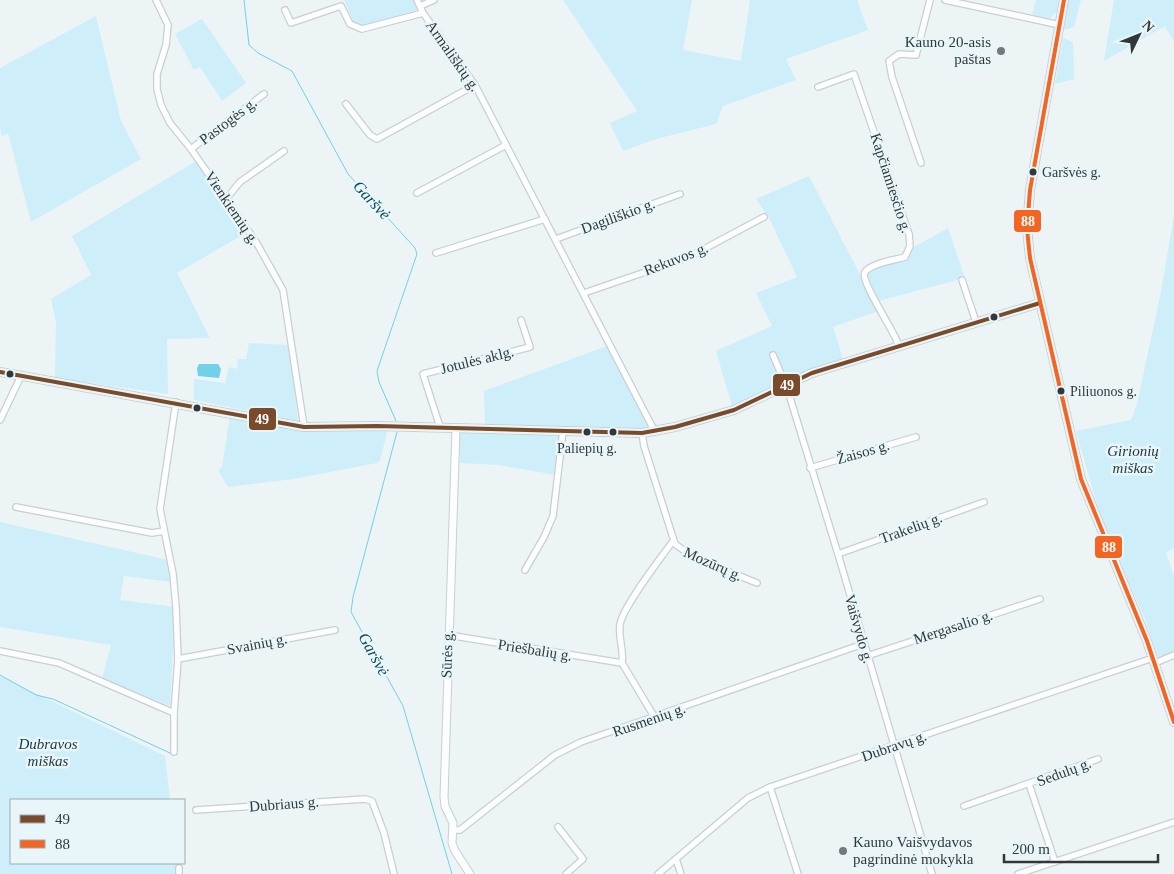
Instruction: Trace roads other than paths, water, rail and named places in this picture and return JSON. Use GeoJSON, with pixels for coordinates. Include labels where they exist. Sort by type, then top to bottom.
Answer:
{"type":"FeatureCollection","features":[{"type":"Feature","properties":{"kind":"main road"},"geometry":{"type":"LineString","coordinates":[[1064,0],[1028,213],[1030,258],[1081,479],[1154,660],[1174,722]]}},
{"type":"Feature","properties":{"kind":"main road"},"geometry":{"type":"LineString","coordinates":[[0,372],[176,402],[304,427],[440,427],[642,433],[655,432],[734,410],[756,401],[785,384],[812,373],[1040,303]]}},
{"type":"Feature","properties":{"kind":"street","name":"Vienkiemių g."},"geometry":{"type":"LineString","coordinates":[[156,0],[168,25],[168,32],[157,74],[157,89],[170,123],[191,149],[226,200],[276,274],[283,290],[304,427]]}},
{"type":"Feature","properties":{"kind":"street"},"geometry":{"type":"LineString","coordinates":[[418,3],[434,0]]}},
{"type":"Feature","properties":{"kind":"street"},"geometry":{"type":"LineString","coordinates":[[921,163],[892,77],[889,61],[899,54],[916,55],[930,0]]}},
{"type":"Feature","properties":{"kind":"street"},"geometry":{"type":"LineString","coordinates":[[945,0],[1060,25]]}},
{"type":"Feature","properties":{"kind":"street","name":"Armališkių g."},"geometry":{"type":"LineString","coordinates":[[418,3],[422,13],[475,86],[655,432]]}},
{"type":"Feature","properties":{"kind":"street"},"geometry":{"type":"LineString","coordinates":[[285,10],[291,24],[341,6],[350,24],[362,29],[422,13]]}},
{"type":"Feature","properties":{"kind":"street","name":"Kapčiamiesčio g."},"geometry":{"type":"LineString","coordinates":[[818,87],[854,74],[909,234],[910,246],[905,257],[873,267],[865,271],[864,275],[868,289],[896,336],[899,346]]}},
{"type":"Feature","properties":{"kind":"street"},"geometry":{"type":"LineString","coordinates":[[346,104],[370,135],[377,139],[475,86]]}},
{"type":"Feature","properties":{"kind":"street","name":"Pastogės g."},"geometry":{"type":"LineString","coordinates":[[191,149],[264,94]]}},
{"type":"Feature","properties":{"kind":"street"},"geometry":{"type":"LineString","coordinates":[[417,193],[506,145]]}},
{"type":"Feature","properties":{"kind":"street"},"geometry":{"type":"LineString","coordinates":[[226,200],[240,182],[284,151]]}},
{"type":"Feature","properties":{"kind":"street","name":"Dagiliškio g."},"geometry":{"type":"LineString","coordinates":[[556,239],[680,194]]}},
{"type":"Feature","properties":{"kind":"street","name":"Rekuvos g."},"geometry":{"type":"LineString","coordinates":[[584,293],[689,257],[764,217]]}},
{"type":"Feature","properties":{"kind":"street"},"geometry":{"type":"LineString","coordinates":[[436,253],[545,219]]}},
{"type":"Feature","properties":{"kind":"street"},"geometry":{"type":"LineString","coordinates":[[962,280],[976,322]]}},
{"type":"Feature","properties":{"kind":"street","name":"Jotulės aklg."},"geometry":{"type":"LineString","coordinates":[[440,427],[422,374],[530,347],[521,320]]}},
{"type":"Feature","properties":{"kind":"street","name":"Vaišvydo g."},"geometry":{"type":"LineString","coordinates":[[774,355],[785,384],[838,554],[932,874]]}},
{"type":"Feature","properties":{"kind":"street"},"geometry":{"type":"LineString","coordinates":[[0,420],[22,376]]}},
{"type":"Feature","properties":{"kind":"street"},"geometry":{"type":"LineString","coordinates":[[174,752],[174,713],[178,659],[173,574],[160,509],[176,402]]}},
{"type":"Feature","properties":{"kind":"street","name":"Sūrės g."},"geometry":{"type":"LineString","coordinates":[[456,428],[444,797],[445,806],[454,830],[452,843],[454,851],[470,874]]}},
{"type":"Feature","properties":{"kind":"street"},"geometry":{"type":"LineString","coordinates":[[525,570],[553,516],[563,431]]}},
{"type":"Feature","properties":{"kind":"street"},"geometry":{"type":"LineString","coordinates":[[642,433],[673,541],[643,584],[621,621],[619,631],[624,653],[622,663],[655,718]]}},
{"type":"Feature","properties":{"kind":"street","name":"Žaisos g."},"geometry":{"type":"LineString","coordinates":[[810,468],[916,436]]}},
{"type":"Feature","properties":{"kind":"street","name":"Trakelių g."},"geometry":{"type":"LineString","coordinates":[[838,554],[984,502]]}},
{"type":"Feature","properties":{"kind":"street"},"geometry":{"type":"LineString","coordinates":[[16,507],[152,533],[164,531]]}},
{"type":"Feature","properties":{"kind":"street","name":"Mozūrų g."},"geometry":{"type":"LineString","coordinates":[[673,541],[687,554],[757,583]]}},
{"type":"Feature","properties":{"kind":"street","name":"Mergasalio g."},"geometry":{"type":"LineString","coordinates":[[867,656],[1040,599]]}},
{"type":"Feature","properties":{"kind":"street","name":"Svainių g."},"geometry":{"type":"LineString","coordinates":[[178,659],[335,630]]}},
{"type":"Feature","properties":{"kind":"street","name":"Priešbalių g."},"geometry":{"type":"LineString","coordinates":[[448,635],[622,663]]}},
{"type":"Feature","properties":{"kind":"street","name":"Rusmenių g."},"geometry":{"type":"LineString","coordinates":[[454,830],[460,830],[555,755],[581,742],[655,718],[863,644]]}},
{"type":"Feature","properties":{"kind":"street"},"geometry":{"type":"LineString","coordinates":[[0,651],[59,663],[174,713]]}},
{"type":"Feature","properties":{"kind":"street","name":"Dubravų g."},"geometry":{"type":"LineString","coordinates":[[658,874],[748,798],[770,787],[1174,655]]}},
{"type":"Feature","properties":{"kind":"street","name":"Sedulų g."},"geometry":{"type":"LineString","coordinates":[[964,806],[1098,759]]}},
{"type":"Feature","properties":{"kind":"street","name":"Sedulų g."},"geometry":{"type":"LineString","coordinates":[[1029,784],[1056,862]]}},
{"type":"Feature","properties":{"kind":"street"},"geometry":{"type":"LineString","coordinates":[[770,787],[798,874]]}},
{"type":"Feature","properties":{"kind":"street","name":"Dubriaus g."},"geometry":{"type":"LineString","coordinates":[[196,810],[366,799],[372,801],[384,833],[394,874]]}},
{"type":"Feature","properties":{"kind":"street"},"geometry":{"type":"LineString","coordinates":[[1018,874],[1174,822]]}},
{"type":"Feature","properties":{"kind":"street"},"geometry":{"type":"LineString","coordinates":[[558,827],[583,860],[566,874]]}},
{"type":"Feature","properties":{"kind":"street"},"geometry":{"type":"LineString","coordinates":[[676,859],[681,874]]}},
{"type":"Feature","properties":{"kind":"water"},"geometry":{"type":"Polygon","coordinates":[[[199,364],[218,364],[221,369],[219,378],[198,376],[197,368],[199,364]]]}},
{"type":"Feature","properties":{"kind":"waterway","name":"Garšvė"},"geometry":{"type":"LineString","coordinates":[[244,0],[249,45],[258,53],[292,71],[348,174],[415,248],[417,254],[377,371],[379,382],[396,421]]}},
{"type":"Feature","properties":{"kind":"waterway","name":"Garšvė"},"geometry":{"type":"LineString","coordinates":[[397,432],[353,597],[351,612],[403,706],[452,874]]}},
{"type":"Feature","properties":{"kind":"waterway"},"geometry":{"type":"LineString","coordinates":[[0,675],[36,695],[53,699],[170,753]]}},
{"type":"Feature","properties":{"kind":"place","name":"Kauno 20-asis paštas"},"geometry":{"type":"Point","coordinates":[1001,51]}},
{"type":"Feature","properties":{"kind":"place","name":"Garšvės g."},"geometry":{"type":"Point","coordinates":[1033,172]}},
{"type":"Feature","properties":{"kind":"place","name":"Piliuonos g."},"geometry":{"type":"Point","coordinates":[1061,391]}},
{"type":"Feature","properties":{"kind":"place","name":"Paliepių g."},"geometry":{"type":"Point","coordinates":[587,432]}},
{"type":"Feature","properties":{"kind":"place","name":"Kauno Vaišvydavos pagrindinė mokykla"},"geometry":{"type":"Point","coordinates":[843,851]}},
{"type":"Feature","properties":{"kind":"park label","name":"Girionių miškas"},"geometry":{"type":"Point","coordinates":[1133,460]}},
{"type":"Feature","properties":{"kind":"park label","name":"Dubravos miškas"},"geometry":{"type":"Point","coordinates":[48,752]}}]}
